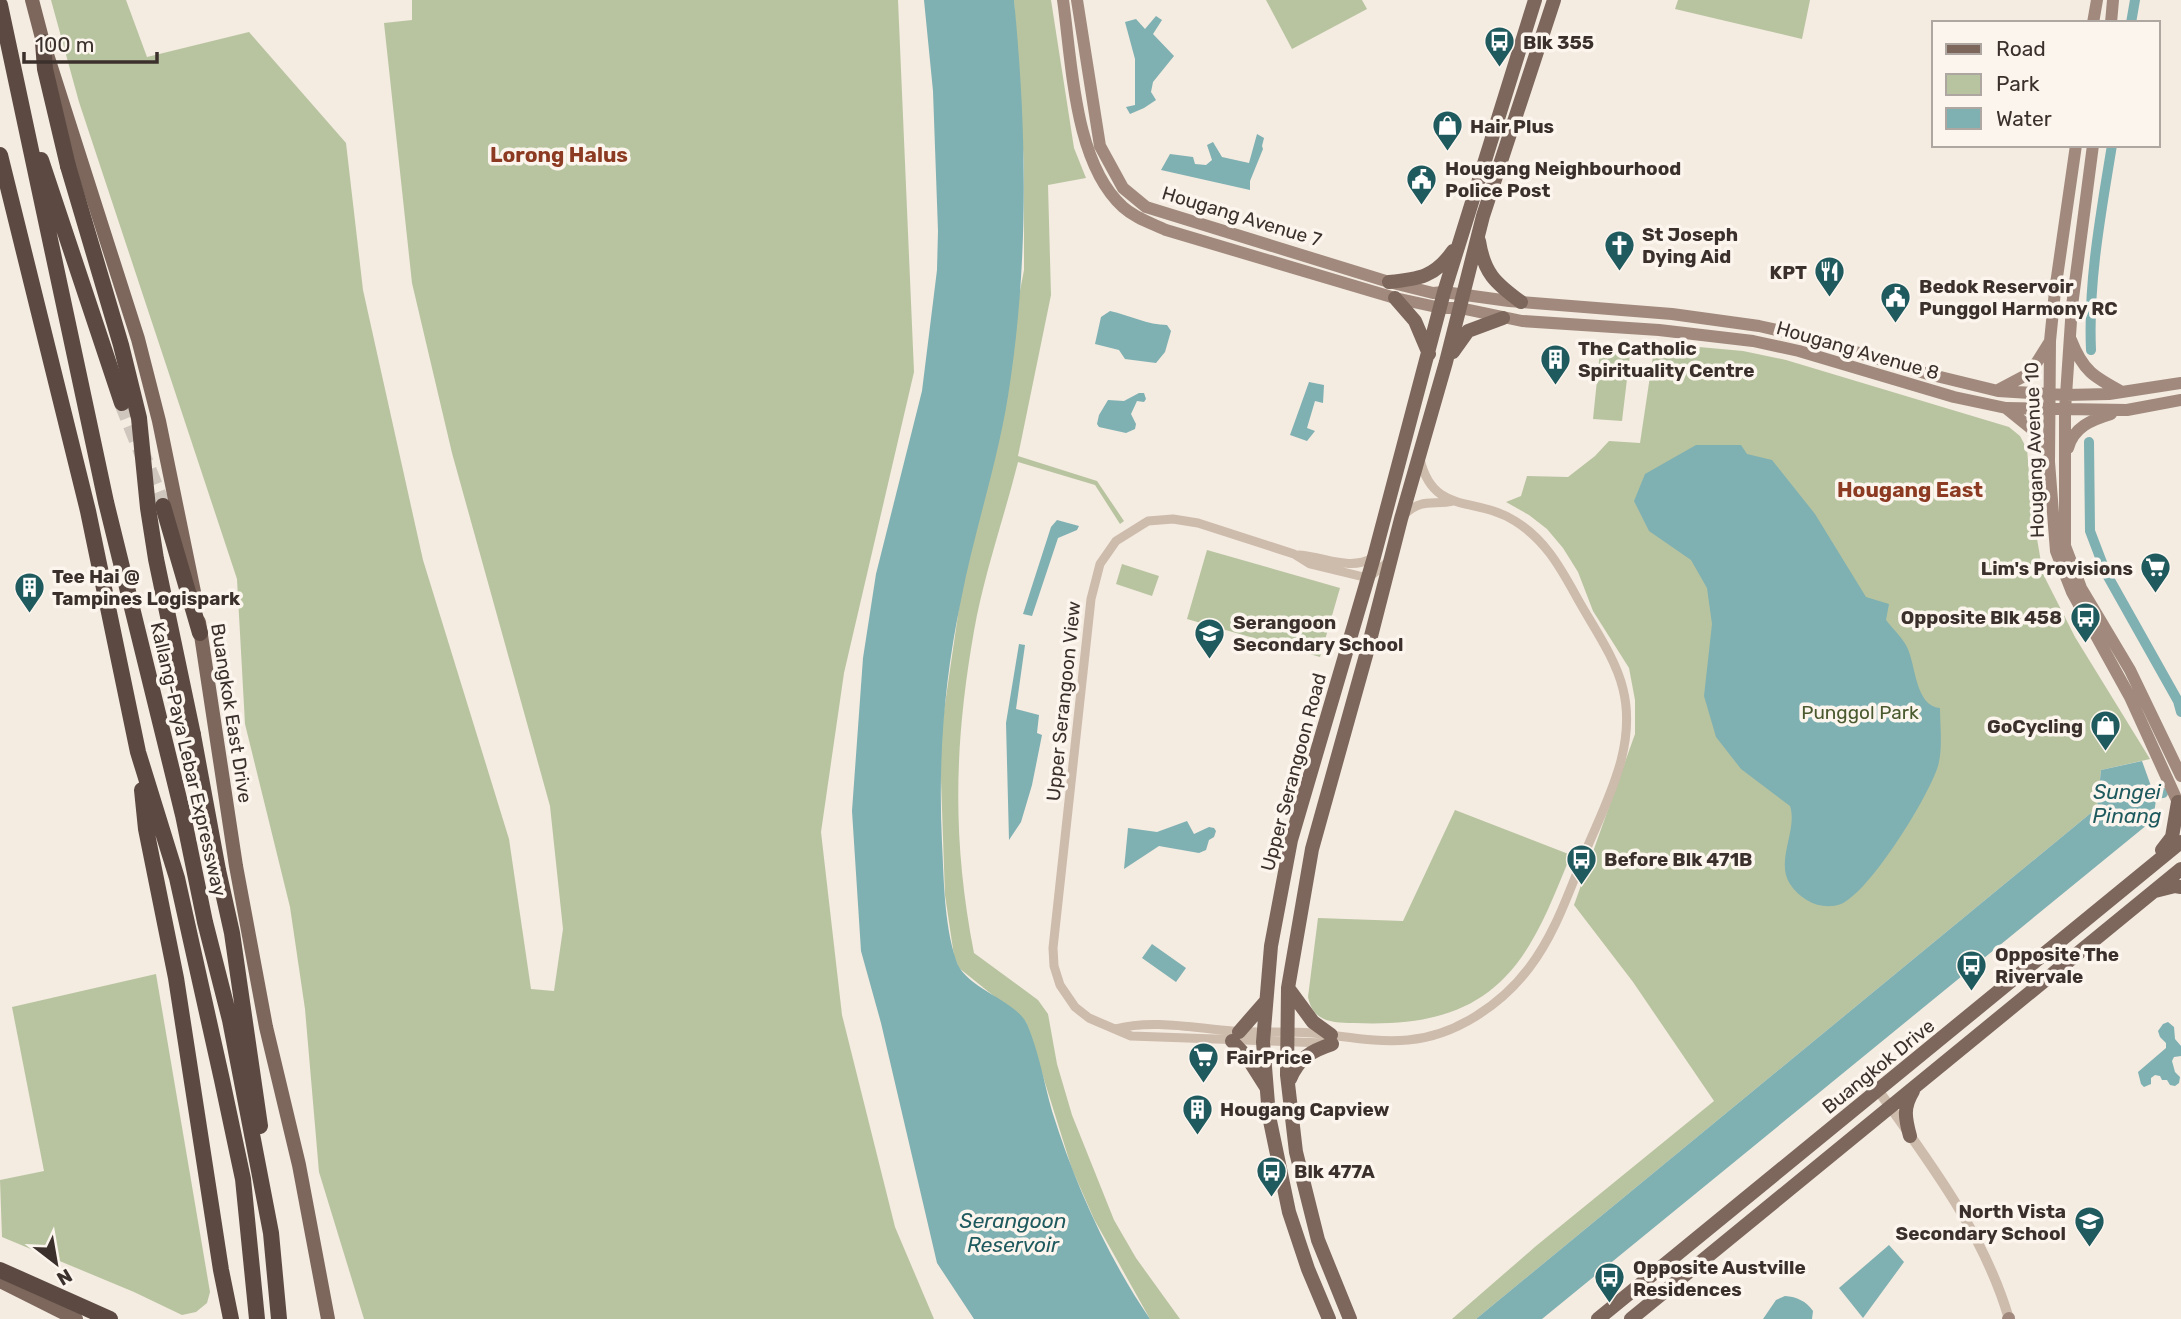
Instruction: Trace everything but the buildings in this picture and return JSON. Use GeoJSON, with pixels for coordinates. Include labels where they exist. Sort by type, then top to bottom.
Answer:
{"type":"FeatureCollection","features":[{"type":"Feature","properties":{"kind":"highway","name":"Kallang-Paya Lebar Expressway"},"geometry":{"type":"LineString","coordinates":[[0,5],[106,502],[230,1020],[271,1233],[279,1319]]}},
{"type":"Feature","properties":{"kind":"highway"},"geometry":{"type":"LineString","coordinates":[[43,43],[45,69],[68,166],[118,332],[139,418],[156,559],[232,933],[259,1118],[271,1233]]}},
{"type":"Feature","properties":{"kind":"highway"},"geometry":{"type":"LineString","coordinates":[[31,147],[44,166],[122,402]]}},
{"type":"Feature","properties":{"kind":"highway","name":"Kallang-Paya Lebar Expressway"},"geometry":{"type":"LineString","coordinates":[[0,155],[88,511],[138,752],[177,878],[243,1179],[257,1319]]}},
{"type":"Feature","properties":{"kind":"highway"},"geometry":{"type":"LineString","coordinates":[[163,506],[200,633]]}},
{"type":"Feature","properties":{"kind":"highway"},"geometry":{"type":"LineString","coordinates":[[138,752],[146,829],[176,978],[221,1270],[232,1319]]}},
{"type":"Feature","properties":{"kind":"highway"},"geometry":{"type":"LineString","coordinates":[[0,1270],[110,1319]]}},
{"type":"Feature","properties":{"kind":"main road","name":"Buangkok East Drive"},"geometry":{"type":"LineString","coordinates":[[32,0],[43,43],[149,380],[193,584],[236,866],[266,1027],[299,1165],[328,1319]]}},
{"type":"Feature","properties":{"kind":"main road","name":"Hougang Avenue 7"},"geometry":{"type":"LineString","coordinates":[[1063,0],[1087,150],[1098,176],[1125,209],[1166,230],[1395,298],[1441,308]]}},
{"type":"Feature","properties":{"kind":"main road","name":"Hougang Avenue 7"},"geometry":{"type":"LineString","coordinates":[[1077,0],[1100,146],[1123,188],[1134,199],[1146,207],[1171,215],[1389,282],[1433,293],[1444,292],[1461,301]]}},
{"type":"Feature","properties":{"kind":"main road","name":"Upper Serangoon Road"},"geometry":{"type":"LineString","coordinates":[[1329,1319],[1308,1269],[1289,1212],[1269,1116],[1263,1037],[1271,946],[1291,840],[1374,557],[1444,292],[1535,0]]}},
{"type":"Feature","properties":{"kind":"main road","name":"Upper Serangoon Road"},"geometry":{"type":"LineString","coordinates":[[1350,1319],[1325,1260],[1307,1203],[1296,1152],[1288,1082],[1288,988],[1312,849],[1446,362],[1478,233],[1554,0]]}},
{"type":"Feature","properties":{"kind":"main road"},"geometry":{"type":"LineString","coordinates":[[2093,21],[2097,0]]}},
{"type":"Feature","properties":{"kind":"main road"},"geometry":{"type":"LineString","coordinates":[[2111,21],[2113,0]]}},
{"type":"Feature","properties":{"kind":"main road","name":"Hougang Avenue 10"},"geometry":{"type":"LineString","coordinates":[[2076,147],[2050,341],[2049,462],[2056,551],[2072,592],[2130,697],[2180,806]]}},
{"type":"Feature","properties":{"kind":"main road","name":"Hougang Avenue 10"},"geometry":{"type":"LineString","coordinates":[[2092,147],[2078,246],[2065,410],[2065,547],[2081,588],[2130,670],[2181,776]]}},
{"type":"Feature","properties":{"kind":"main road"},"geometry":{"type":"LineString","coordinates":[[1478,233],[1482,260],[1489,273],[1498,285],[1521,302]]}},
{"type":"Feature","properties":{"kind":"main road"},"geometry":{"type":"LineString","coordinates":[[1389,282],[1415,280],[1431,275],[1459,244]]}},
{"type":"Feature","properties":{"kind":"main road"},"geometry":{"type":"LineString","coordinates":[[1395,298],[1415,321],[1429,354]]}},
{"type":"Feature","properties":{"kind":"main road","name":"Hougang Avenue 8"},"geometry":{"type":"LineString","coordinates":[[1461,301],[1503,318],[1659,330],[1753,341],[1799,351],[1954,397],[2006,408],[2127,410],[2181,400]]}},
{"type":"Feature","properties":{"kind":"main road","name":"Hougang Avenue 8"},"geometry":{"type":"LineString","coordinates":[[1441,308],[1461,301],[1521,302],[1672,314],[1759,326],[1803,335],[1928,374],[1997,391],[2066,396],[2123,392],[2181,383]]}},
{"type":"Feature","properties":{"kind":"main road"},"geometry":{"type":"LineString","coordinates":[[1446,362],[1468,331],[1503,318]]}},
{"type":"Feature","properties":{"kind":"main road"},"geometry":{"type":"LineString","coordinates":[[2070,337],[2077,356],[2087,371],[2097,380],[2123,392]]}},
{"type":"Feature","properties":{"kind":"main road"},"geometry":{"type":"LineString","coordinates":[[1997,391],[2030,373],[2050,341]]}},
{"type":"Feature","properties":{"kind":"main road"},"geometry":{"type":"LineString","coordinates":[[2006,408],[2032,429],[2049,462]]}},
{"type":"Feature","properties":{"kind":"main road"},"geometry":{"type":"LineString","coordinates":[[2066,455],[2071,436],[2077,430],[2095,419],[2127,410]]}},
{"type":"Feature","properties":{"kind":"main road"},"geometry":{"type":"LineString","coordinates":[[2148,868],[2172,837],[2180,806]]}},
{"type":"Feature","properties":{"kind":"main road","name":"Buangkok Drive"},"geometry":{"type":"LineString","coordinates":[[1598,1319],[2181,842]]}},
{"type":"Feature","properties":{"kind":"main road","name":"Buangkok Drive"},"geometry":{"type":"LineString","coordinates":[[1631,1319],[2181,869]]}},
{"type":"Feature","properties":{"kind":"main road"},"geometry":{"type":"LineString","coordinates":[[2151,892],[2181,887]]}},
{"type":"Feature","properties":{"kind":"main road"},"geometry":{"type":"LineString","coordinates":[[1288,988],[1313,1022],[1332,1039],[1300,1059],[1288,1082]]}},
{"type":"Feature","properties":{"kind":"main road"},"geometry":{"type":"LineString","coordinates":[[1266,1001],[1236,1036],[1267,1088]]}},
{"type":"Feature","properties":{"kind":"main road"},"geometry":{"type":"LineString","coordinates":[[1910,1136],[1904,1114],[1905,1106],[1917,1084]]}},
{"type":"Feature","properties":{"kind":"main road"},"geometry":{"type":"LineString","coordinates":[[0,1280],[75,1319]]}},
{"type":"Feature","properties":{"kind":"street"},"geometry":{"type":"LineString","coordinates":[[1419,457],[1429,485],[1436,493],[1454,501]]}},
{"type":"Feature","properties":{"kind":"street"},"geometry":{"type":"LineString","coordinates":[[1401,519],[1409,510],[1433,500],[1445,503],[1454,501]]}},
{"type":"Feature","properties":{"kind":"street","name":"Upper Serangoon View"},"geometry":{"type":"LineString","coordinates":[[1368,578],[1311,564],[1294,554],[1198,523],[1173,519],[1148,521],[1116,541],[1109,550],[1097,573],[1091,599],[1053,948],[1054,966],[1060,985],[1069,999],[1088,1018],[1115,1029],[1133,1024],[1236,1036],[1407,1040],[1434,1034],[1477,1016],[1514,986],[1530,967],[1545,943],[1608,797],[1626,740],[1626,708],[1619,678],[1558,562],[1542,542],[1513,519],[1454,501]]}},
{"type":"Feature","properties":{"kind":"street","name":"Upper Serangoon View"},"geometry":{"type":"LineString","coordinates":[[1294,554],[1316,556],[1352,565],[1361,564],[1374,557]]}},
{"type":"Feature","properties":{"kind":"street"},"geometry":{"type":"LineString","coordinates":[[1368,578],[1392,559]]}},
{"type":"Feature","properties":{"kind":"street"},"geometry":{"type":"LineString","coordinates":[[1878,1090],[1956,1201],[1974,1233],[2009,1319]]}},
{"type":"Feature","properties":{"kind":"green space"},"geometry":{"type":"Polygon","coordinates":[[[51,0],[126,0],[147,57],[249,32],[346,143],[363,290],[423,560],[509,839],[531,989],[554,991],[563,929],[550,806],[452,453],[412,283],[384,23],[412,20],[412,0],[898,0],[914,372],[844,673],[821,832],[842,1015],[895,1227],[934,1319],[364,1319],[319,1172],[305,1009],[290,907],[245,724],[237,579],[79,102],[51,0]]]}},
{"type":"Feature","properties":{"kind":"green space"},"geometry":{"type":"Polygon","coordinates":[[[1014,0],[1051,0],[1074,148],[1086,178],[1048,185],[1051,295],[1018,456],[1097,481],[1124,521],[1120,524],[1095,485],[1018,462],[978,610],[962,714],[959,832],[967,911],[974,953],[1038,1000],[1048,1014],[1057,1064],[1072,1115],[1114,1220],[1136,1258],[1180,1319],[1150,1319],[1094,1219],[1072,1169],[1026,1022],[959,968],[954,956],[945,895],[940,752],[944,711],[960,601],[1024,270],[1024,165],[1014,0]]]}},
{"type":"Feature","properties":{"kind":"green space"},"geometry":{"type":"Polygon","coordinates":[[[1266,0],[1362,0],[1367,9],[1292,49],[1266,0]]]}},
{"type":"Feature","properties":{"kind":"green space"},"geometry":{"type":"Polygon","coordinates":[[[1678,0],[1810,0],[1802,39],[1675,9],[1678,0]]]}},
{"type":"Feature","properties":{"kind":"green space","name":"Punggol Park"},"geometry":{"type":"Polygon","coordinates":[[[1655,343],[1743,351],[1786,360],[2009,427],[2020,436],[2027,449],[2032,509],[2043,574],[2075,637],[2150,759],[2101,770],[2097,808],[1476,1319],[1452,1319],[1536,1246],[1714,1101],[1633,982],[1574,905],[1635,734],[1635,700],[1629,668],[1593,611],[1578,572],[1563,548],[1547,529],[1506,502],[1521,496],[1527,476],[1568,477],[1609,441],[1640,443],[1655,343]]]}},
{"type":"Feature","properties":{"kind":"green space"},"geometry":{"type":"Polygon","coordinates":[[[1600,351],[1630,354],[1622,421],[1593,419],[1600,351]]]}},
{"type":"Feature","properties":{"kind":"green space"},"geometry":{"type":"Polygon","coordinates":[[[1207,550],[1340,588],[1320,657],[1187,619],[1207,550]]]}},
{"type":"Feature","properties":{"kind":"green space"},"geometry":{"type":"Polygon","coordinates":[[[1122,564],[1159,576],[1152,596],[1116,584],[1122,564]]]}},
{"type":"Feature","properties":{"kind":"green space"},"geometry":{"type":"Polygon","coordinates":[[[1455,810],[1571,855],[1530,944],[1496,986],[1476,1000],[1432,1018],[1381,1023],[1339,1022],[1319,1016],[1314,1012],[1308,997],[1318,918],[1403,921],[1455,810]]]}},
{"type":"Feature","properties":{"kind":"green space"},"geometry":{"type":"Polygon","coordinates":[[[156,974],[210,1292],[207,1303],[196,1312],[182,1315],[2,1237],[0,1180],[44,1171],[12,1007],[156,974]]]}},
{"type":"Feature","properties":{"kind":"water","name":"Serangoon Reservoir"},"geometry":{"type":"Polygon","coordinates":[[[924,0],[1014,0],[1022,99],[1023,248],[1015,347],[998,447],[966,575],[946,691],[941,812],[949,931],[961,970],[1012,1008],[1027,1024],[1052,1111],[1082,1192],[1106,1245],[1150,1319],[974,1319],[937,1263],[881,1023],[861,951],[852,811],[863,658],[876,574],[922,391],[937,270],[933,91],[924,0]]]}},
{"type":"Feature","properties":{"kind":"water"},"geometry":{"type":"Polygon","coordinates":[[[1156,16],[1162,20],[1153,34],[1174,56],[1153,82],[1151,92],[1156,100],[1130,114],[1126,107],[1135,105],[1135,59],[1125,22],[1136,19],[1145,29],[1156,16]]]}},
{"type":"Feature","properties":{"kind":"water"},"geometry":{"type":"Polygon","coordinates":[[[1257,134],[1264,138],[1263,149],[1250,181],[1250,190],[1161,170],[1170,154],[1193,157],[1195,164],[1206,165],[1212,160],[1207,145],[1213,142],[1222,157],[1249,163],[1257,134]]]}},
{"type":"Feature","properties":{"kind":"water"},"geometry":{"type":"Polygon","coordinates":[[[1110,311],[1167,325],[1171,331],[1165,352],[1156,363],[1125,359],[1119,350],[1095,344],[1101,317],[1110,311]]]}},
{"type":"Feature","properties":{"kind":"water"},"geometry":{"type":"Polygon","coordinates":[[[1309,382],[1324,385],[1323,403],[1315,401],[1307,428],[1315,431],[1307,441],[1290,435],[1309,382]]]}},
{"type":"Feature","properties":{"kind":"water"},"geometry":{"type":"Polygon","coordinates":[[[1144,393],[1146,399],[1144,402],[1137,401],[1131,414],[1136,424],[1135,429],[1126,433],[1099,427],[1099,415],[1108,400],[1124,401],[1144,393]]]}},
{"type":"Feature","properties":{"kind":"water"},"geometry":{"type":"Polygon","coordinates":[[[1696,445],[1741,445],[1747,454],[1772,460],[1815,514],[1866,597],[1889,604],[1886,620],[1907,647],[1921,693],[1932,706],[1940,708],[1940,759],[1923,799],[1882,863],[1853,896],[1841,904],[1827,906],[1812,903],[1790,884],[1785,865],[1792,815],[1790,806],[1741,769],[1716,737],[1704,696],[1712,624],[1707,588],[1691,560],[1649,531],[1634,501],[1645,474],[1696,445]]]}},
{"type":"Feature","properties":{"kind":"water"},"geometry":{"type":"Polygon","coordinates":[[[1057,520],[1079,526],[1077,530],[1058,538],[1032,616],[1023,614],[1051,527],[1057,520]]]}},
{"type":"Feature","properties":{"kind":"water"},"geometry":{"type":"Polygon","coordinates":[[[1019,644],[1025,645],[1016,709],[1039,715],[1037,733],[1042,735],[1021,822],[1009,840],[1006,723],[1019,644]]]}},
{"type":"Feature","properties":{"kind":"water","name":"Sungei Pinang"},"geometry":{"type":"Polygon","coordinates":[[[2142,761],[2156,800],[2153,820],[1542,1319],[1476,1319],[2097,808],[2101,770],[2142,761]]]}},
{"type":"Feature","properties":{"kind":"water"},"geometry":{"type":"Polygon","coordinates":[[[1187,821],[1194,834],[1209,827],[1216,831],[1206,850],[1199,853],[1159,846],[1124,869],[1128,828],[1157,832],[1187,821]]]}},
{"type":"Feature","properties":{"kind":"water"},"geometry":{"type":"Polygon","coordinates":[[[1152,944],[1186,968],[1176,982],[1142,958],[1152,944]]]}},
{"type":"Feature","properties":{"kind":"water"},"geometry":{"type":"Polygon","coordinates":[[[2168,1022],[2174,1027],[2175,1039],[2181,1046],[2181,1056],[2174,1057],[2172,1061],[2175,1072],[2180,1077],[2179,1083],[2170,1085],[2167,1080],[2155,1075],[2151,1078],[2151,1084],[2144,1087],[2138,1072],[2166,1048],[2166,1043],[2158,1031],[2168,1022]]]}},
{"type":"Feature","properties":{"kind":"water"},"geometry":{"type":"Polygon","coordinates":[[[1889,1245],[1904,1262],[1863,1318],[1839,1288],[1889,1245]]]}},
{"type":"Feature","properties":{"kind":"water"},"geometry":{"type":"Polygon","coordinates":[[[1785,1296],[1807,1305],[1813,1311],[1812,1319],[1763,1319],[1776,1300],[1785,1296]]]}},
{"type":"Feature","properties":{"kind":"waterway"},"geometry":{"type":"LineString","coordinates":[[2131,21],[2135,0]]}},
{"type":"Feature","properties":{"kind":"waterway"},"geometry":{"type":"LineString","coordinates":[[2091,350],[2093,273],[2112,147]]}},
{"type":"Feature","properties":{"kind":"waterway"},"geometry":{"type":"LineString","coordinates":[[2089,442],[2090,531],[2106,573],[2178,701],[2181,712]]}},
{"type":"Feature","properties":{"kind":"waterway"},"geometry":{"type":"LineString","coordinates":[[2153,794],[2163,793]]}},
{"type":"Feature","properties":{"kind":"tunnel"},"geometry":{"type":"LineString","coordinates":[[122,403],[163,506]]}},
{"type":"Feature","properties":{"kind":"place","name":"Blk 355"},"geometry":{"type":"Point","coordinates":[1500,69]}},
{"type":"Feature","properties":{"kind":"place","name":"Hair Plus"},"geometry":{"type":"Point","coordinates":[1447,153]}},
{"type":"Feature","properties":{"kind":"place","name":"Hougang Neighbourhood Police Post"},"geometry":{"type":"Point","coordinates":[1422,206]}},
{"type":"Feature","properties":{"kind":"place","name":"St Joseph Dying Aid"},"geometry":{"type":"Point","coordinates":[1619,272]}},
{"type":"Feature","properties":{"kind":"place","name":"KPT"},"geometry":{"type":"Point","coordinates":[1830,299]}},
{"type":"Feature","properties":{"kind":"place","name":"Bedok Reservoir Punggol Harmony RC"},"geometry":{"type":"Point","coordinates":[1896,324]}},
{"type":"Feature","properties":{"kind":"place","name":"The Catholic Spirituality Centre"},"geometry":{"type":"Point","coordinates":[1555,386]}},
{"type":"Feature","properties":{"kind":"place","name":"Lim's Provisions"},"geometry":{"type":"Point","coordinates":[2156,595]}},
{"type":"Feature","properties":{"kind":"place","name":"Tee Hai @ Tampines Logispark"},"geometry":{"type":"Point","coordinates":[29,614]}},
{"type":"Feature","properties":{"kind":"place","name":"Opposite Blk 458"},"geometry":{"type":"Point","coordinates":[2085,644]}},
{"type":"Feature","properties":{"kind":"place","name":"Serangoon Secondary School"},"geometry":{"type":"Point","coordinates":[1210,660]}},
{"type":"Feature","properties":{"kind":"place","name":"GoCycling"},"geometry":{"type":"Point","coordinates":[2106,753]}},
{"type":"Feature","properties":{"kind":"place","name":"Before Blk 471B"},"geometry":{"type":"Point","coordinates":[1581,886]}},
{"type":"Feature","properties":{"kind":"place","name":"Opposite The Rivervale"},"geometry":{"type":"Point","coordinates":[1972,992]}},
{"type":"Feature","properties":{"kind":"place","name":"FairPrice"},"geometry":{"type":"Point","coordinates":[1203,1084]}},
{"type":"Feature","properties":{"kind":"place","name":"Hougang Capview"},"geometry":{"type":"Point","coordinates":[1197,1136]}},
{"type":"Feature","properties":{"kind":"place","name":"Blk 477A"},"geometry":{"type":"Point","coordinates":[1271,1198]}},
{"type":"Feature","properties":{"kind":"place","name":"North Vista Secondary School"},"geometry":{"type":"Point","coordinates":[2089,1249]}},
{"type":"Feature","properties":{"kind":"place","name":"Opposite Austville Residences"},"geometry":{"type":"Point","coordinates":[1610,1305]}},
{"type":"Feature","properties":{"kind":"district","name":"Lorong Halus"},"geometry":{"type":"Point","coordinates":[559,155]}},
{"type":"Feature","properties":{"kind":"district","name":"Hougang East"},"geometry":{"type":"Point","coordinates":[1910,490]}}]}
